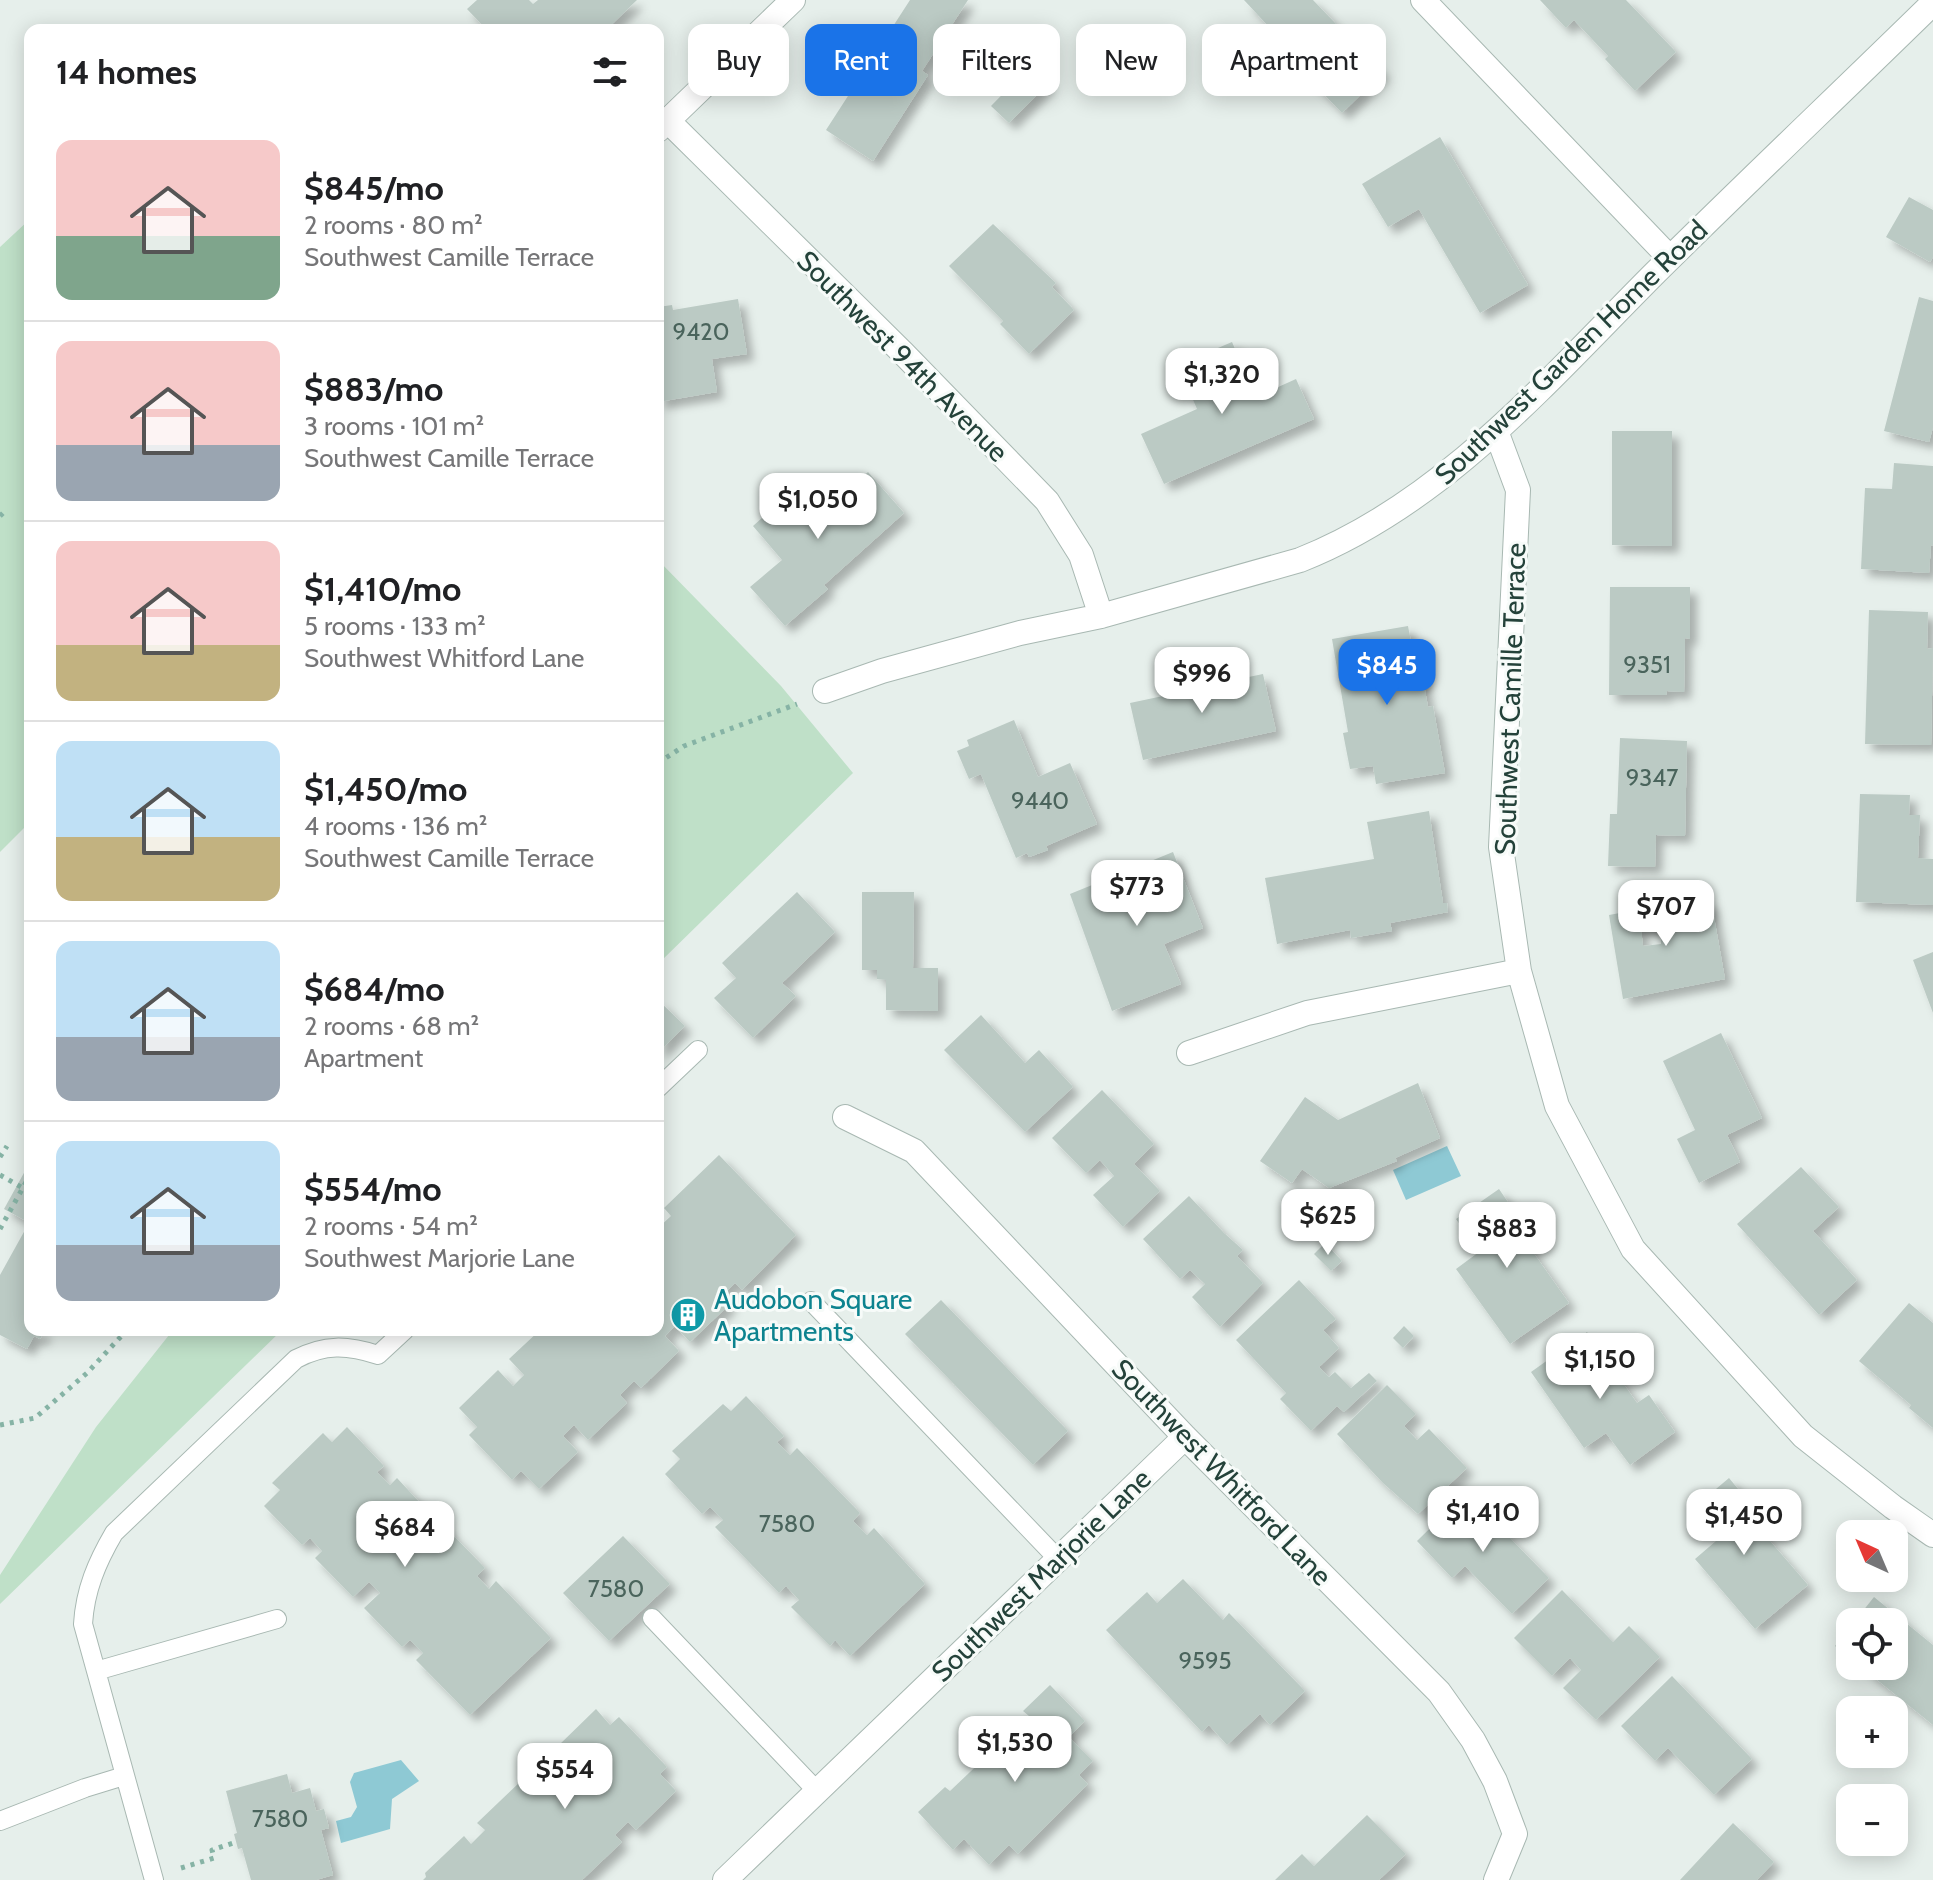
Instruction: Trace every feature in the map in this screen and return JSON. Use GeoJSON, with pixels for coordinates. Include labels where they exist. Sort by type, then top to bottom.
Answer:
{"type":"FeatureCollection","features":[{"type":"Feature","properties":{"kind":"street"},"geometry":{"type":"LineString","coordinates":[[664,124],[793,0]]}},
{"type":"Feature","properties":{"kind":"street"},"geometry":{"type":"LineString","coordinates":[[1423,0],[1670,258]]}},
{"type":"Feature","properties":{"kind":"street","name":"Southwest Garden Home Road"},"geometry":{"type":"LineString","coordinates":[[825,691],[882,671],[1020,633],[1101,616],[1230,582],[1331,548],[1406,504],[1496,431],[1933,3]]}},
{"type":"Feature","properties":{"kind":"street","name":"Southwest 94th Avenue"},"geometry":{"type":"LineString","coordinates":[[664,126],[903,353],[1047,501],[1081,555],[1101,616]]}},
{"type":"Feature","properties":{"kind":"street","name":"Southwest Camille Terrace"},"geometry":{"type":"LineString","coordinates":[[1496,431],[1518,490],[1501,847],[1519,971],[1557,1106],[1633,1249],[1803,1436],[1933,1535]]}},
{"type":"Feature","properties":{"kind":"street"},"geometry":{"type":"LineString","coordinates":[[1189,1053],[1307,1013],[1519,971]]}},
{"type":"Feature","properties":{"kind":"street","name":"Southwest Whitford Lane"},"geometry":{"type":"LineString","coordinates":[[845,1117],[914,1151],[1185,1437],[1439,1692],[1473,1740],[1495,1781],[1515,1834],[1496,1880]]}},
{"type":"Feature","properties":{"kind":"street","name":"Southwest Marjorie Lane"},"geometry":{"type":"LineString","coordinates":[[725,1880],[1185,1437]]}},
{"type":"Feature","properties":{"kind":"lane"},"geometry":{"type":"LineString","coordinates":[[664,1082],[698,1050]]}},
{"type":"Feature","properties":{"kind":"lane"},"geometry":{"type":"LineString","coordinates":[[811,1301],[1058,1559]]}},
{"type":"Feature","properties":{"kind":"lane"},"geometry":{"type":"LineString","coordinates":[[153,1878],[83,1624],[84,1608],[100,1558],[114,1533],[296,1359],[315,1349],[336,1346],[378,1355],[399,1336]]}},
{"type":"Feature","properties":{"kind":"lane"},"geometry":{"type":"LineString","coordinates":[[652,1618],[817,1791]]}},
{"type":"Feature","properties":{"kind":"lane"},"geometry":{"type":"LineString","coordinates":[[96,1671],[277,1619]]}},
{"type":"Feature","properties":{"kind":"lane"},"geometry":{"type":"LineString","coordinates":[[0,1821],[124,1776]]}},
{"type":"Feature","properties":{"kind":"path"},"geometry":{"type":"LineString","coordinates":[[0,516],[6,510]]}},
{"type":"Feature","properties":{"kind":"path"},"geometry":{"type":"LineString","coordinates":[[664,759],[684,746],[807,701],[825,691]]}},
{"type":"Feature","properties":{"kind":"path"},"geometry":{"type":"LineString","coordinates":[[0,1157],[7,1146]]}},
{"type":"Feature","properties":{"kind":"path"},"geometry":{"type":"LineString","coordinates":[[0,1175],[23,1188],[0,1229]]}},
{"type":"Feature","properties":{"kind":"path"},"geometry":{"type":"LineString","coordinates":[[0,1425],[35,1418],[87,1373],[121,1336]]}},
{"type":"Feature","properties":{"kind":"path"},"geometry":{"type":"LineString","coordinates":[[153,1878],[214,1858],[212,1850],[236,1842]]}},
{"type":"Feature","properties":{"kind":"green space"},"geometry":{"type":"Polygon","coordinates":[[[24,225],[24,828],[0,852],[0,247],[24,225]]]}},
{"type":"Feature","properties":{"kind":"green space"},"geometry":{"type":"Polygon","coordinates":[[[664,566],[781,686],[853,773],[664,958],[664,566]]]}},
{"type":"Feature","properties":{"kind":"green space"},"geometry":{"type":"Polygon","coordinates":[[[168,1336],[276,1336],[0,1604],[0,1575],[96,1427],[168,1336]]]}},
{"type":"Feature","properties":{"kind":"water"},"geometry":{"type":"Polygon","coordinates":[[[1447,1146],[1461,1176],[1406,1200],[1393,1170],[1447,1146]]]}},
{"type":"Feature","properties":{"kind":"water"},"geometry":{"type":"Polygon","coordinates":[[[401,1760],[419,1781],[392,1799],[390,1829],[341,1843],[336,1821],[351,1817],[357,1807],[350,1782],[354,1773],[401,1760]]]}},
{"type":"Feature","properties":{"kind":"building"},"geometry":{"type":"Polygon","coordinates":[[[477,0],[529,0],[533,4],[538,0],[637,0],[612,24],[481,24],[467,9],[477,0]]]}},
{"type":"Feature","properties":{"kind":"building"},"geometry":{"type":"Polygon","coordinates":[[[910,0],[968,0],[952,24],[933,24],[933,54],[922,71],[928,75],[917,92],[917,24],[894,24],[910,0]]]}},
{"type":"Feature","properties":{"kind":"building"},"geometry":{"type":"Polygon","coordinates":[[[1244,0],[1313,0],[1336,24],[1266,24],[1244,0]]]}},
{"type":"Feature","properties":{"kind":"building"},"geometry":{"type":"Polygon","coordinates":[[[1540,0],[1626,0],[1676,52],[1635,91],[1574,20],[1566,28],[1540,0]]]}},
{"type":"Feature","properties":{"kind":"building"},"geometry":{"type":"Polygon","coordinates":[[[848,96],[915,96],[873,161],[826,130],[848,96]]]}},
{"type":"Feature","properties":{"kind":"building"},"geometry":{"type":"Polygon","coordinates":[[[1001,96],[1036,96],[1009,123],[991,106],[1001,96]]]}},
{"type":"Feature","properties":{"kind":"building"},"geometry":{"type":"Polygon","coordinates":[[[1326,96],[1359,96],[1342,113],[1326,96]]]}},
{"type":"Feature","properties":{"kind":"building"},"geometry":{"type":"Polygon","coordinates":[[[1440,137],[1528,285],[1480,313],[1419,209],[1388,227],[1362,184],[1440,137]]]}},
{"type":"Feature","properties":{"kind":"building"},"geometry":{"type":"Polygon","coordinates":[[[1909,197],[1933,210],[1933,257],[1930,262],[1886,237],[1909,197]]]}},
{"type":"Feature","properties":{"kind":"building"},"geometry":{"type":"Polygon","coordinates":[[[993,224],[1056,283],[1052,287],[1074,310],[1029,354],[1000,324],[1003,321],[949,266],[993,224]]]}},
{"type":"Feature","properties":{"kind":"building"},"geometry":{"type":"Polygon","coordinates":[[[1919,297],[1933,301],[1933,427],[1929,442],[1884,431],[1919,297]]]}},
{"type":"Feature","properties":{"kind":"building"},"geometry":{"type":"Polygon","coordinates":[[[738,299],[747,354],[712,359],[717,392],[664,401],[664,306],[672,305],[673,310],[738,299]]]}},
{"type":"Feature","properties":{"kind":"building"},"geometry":{"type":"Polygon","coordinates":[[[1232,342],[1256,397],[1296,379],[1314,419],[1164,484],[1141,434],[1197,409],[1178,365],[1232,342]]]}},
{"type":"Feature","properties":{"kind":"building"},"geometry":{"type":"Polygon","coordinates":[[[1612,431],[1672,431],[1672,546],[1612,545],[1612,431]]]}},
{"type":"Feature","properties":{"kind":"building"},"geometry":{"type":"Polygon","coordinates":[[[1894,463],[1933,466],[1933,546],[1929,573],[1861,569],[1865,488],[1892,489],[1894,463]]]}},
{"type":"Feature","properties":{"kind":"building"},"geometry":{"type":"Polygon","coordinates":[[[868,472],[904,513],[824,585],[828,589],[785,626],[750,587],[782,560],[753,526],[805,479],[830,507],[868,472]]]}},
{"type":"Feature","properties":{"kind":"building"},"geometry":{"type":"Polygon","coordinates":[[[1610,587],[1690,587],[1690,639],[1685,638],[1684,692],[1609,695],[1610,587]]]}},
{"type":"Feature","properties":{"kind":"building"},"geometry":{"type":"Polygon","coordinates":[[[1869,610],[1928,612],[1927,649],[1933,648],[1931,745],[1865,744],[1869,610]]]}},
{"type":"Feature","properties":{"kind":"building"},"geometry":{"type":"Polygon","coordinates":[[[1408,626],[1417,674],[1422,673],[1428,707],[1433,706],[1445,773],[1376,784],[1373,766],[1350,769],[1343,733],[1348,732],[1332,639],[1408,626]]]}},
{"type":"Feature","properties":{"kind":"building"},"geometry":{"type":"Polygon","coordinates":[[[1263,674],[1276,731],[1143,760],[1130,703],[1163,696],[1162,688],[1218,676],[1220,683],[1263,674]]]}},
{"type":"Feature","properties":{"kind":"building"},"geometry":{"type":"Polygon","coordinates":[[[1014,720],[1038,777],[1070,763],[1097,824],[1046,846],[1048,850],[1016,858],[981,774],[969,779],[957,751],[969,746],[967,740],[1014,720]]]}},
{"type":"Feature","properties":{"kind":"building"},"geometry":{"type":"Polygon","coordinates":[[[1620,738],[1687,741],[1685,836],[1656,835],[1655,867],[1608,866],[1610,814],[1617,814],[1620,738]]]}},
{"type":"Feature","properties":{"kind":"building"},"geometry":{"type":"Polygon","coordinates":[[[1860,794],[1910,795],[1909,815],[1920,815],[1918,858],[1933,859],[1933,905],[1856,902],[1860,794]]]}},
{"type":"Feature","properties":{"kind":"building"},"geometry":{"type":"Polygon","coordinates":[[[1429,811],[1443,903],[1447,903],[1448,912],[1390,923],[1392,931],[1351,938],[1350,930],[1277,944],[1265,878],[1374,859],[1367,822],[1429,811]]]}},
{"type":"Feature","properties":{"kind":"building"},"geometry":{"type":"Polygon","coordinates":[[[1173,852],[1203,928],[1164,944],[1181,984],[1112,1011],[1070,894],[1173,852]]]}},
{"type":"Feature","properties":{"kind":"building"},"geometry":{"type":"Polygon","coordinates":[[[797,892],[835,932],[782,983],[796,996],[753,1038],[714,998],[736,978],[722,963],[797,892]]]}},
{"type":"Feature","properties":{"kind":"building"},"geometry":{"type":"Polygon","coordinates":[[[862,892],[914,892],[913,968],[938,968],[938,1011],[886,1010],[886,980],[877,979],[877,970],[862,970],[862,892]]]}},
{"type":"Feature","properties":{"kind":"building"},"geometry":{"type":"Polygon","coordinates":[[[1711,900],[1725,979],[1623,999],[1609,915],[1679,902],[1679,906],[1711,900]],[[1660,928],[1641,929],[1643,946],[1661,944],[1660,928]]]}},
{"type":"Feature","properties":{"kind":"building"},"geometry":{"type":"Polygon","coordinates":[[[1933,952],[1933,1013],[1913,960],[1933,952]]]}},
{"type":"Feature","properties":{"kind":"building"},"geometry":{"type":"Polygon","coordinates":[[[664,1006],[685,1026],[664,1047],[664,1006]]]}},
{"type":"Feature","properties":{"kind":"building"},"geometry":{"type":"Polygon","coordinates":[[[981,1015],[1025,1063],[1039,1050],[1073,1087],[1025,1132],[944,1050],[981,1015]]]}},
{"type":"Feature","properties":{"kind":"building"},"geometry":{"type":"Polygon","coordinates":[[[1721,1033],[1762,1118],[1727,1135],[1740,1162],[1699,1183],[1677,1139],[1695,1130],[1663,1061],[1721,1033]]]}},
{"type":"Feature","properties":{"kind":"building"},"geometry":{"type":"Polygon","coordinates":[[[1418,1083],[1440,1138],[1395,1158],[1397,1161],[1329,1188],[1302,1169],[1292,1183],[1260,1161],[1305,1097],[1338,1120],[1418,1083]]]}},
{"type":"Feature","properties":{"kind":"building"},"geometry":{"type":"Polygon","coordinates":[[[1102,1090],[1154,1144],[1134,1164],[1160,1191],[1123,1227],[1093,1195],[1114,1176],[1100,1160],[1086,1173],[1052,1138],[1102,1090]]]}},
{"type":"Feature","properties":{"kind":"building","name":"Audobon Square Apartments"},"geometry":{"type":"Polygon","coordinates":[[[719,1155],[796,1235],[742,1290],[735,1283],[722,1296],[730,1304],[690,1342],[675,1326],[665,1336],[679,1351],[641,1388],[634,1381],[620,1395],[627,1403],[588,1440],[574,1425],[563,1436],[578,1452],[539,1489],[521,1471],[512,1480],[469,1435],[477,1427],[459,1408],[498,1370],[513,1386],[524,1375],[509,1359],[534,1336],[664,1336],[664,1222],[671,1216],[664,1208],[719,1155]]]}},
{"type":"Feature","properties":{"kind":"building"},"geometry":{"type":"Polygon","coordinates":[[[1801,1167],[1839,1207],[1813,1231],[1857,1280],[1819,1315],[1737,1224],[1801,1167]]]}},
{"type":"Feature","properties":{"kind":"building"},"geometry":{"type":"Polygon","coordinates":[[[24,1173],[24,1220],[4,1209],[24,1173]]]}},
{"type":"Feature","properties":{"kind":"building"},"geometry":{"type":"Polygon","coordinates":[[[1499,1189],[1525,1227],[1518,1231],[1569,1303],[1510,1344],[1456,1269],[1479,1252],[1456,1219],[1499,1189]]]}},
{"type":"Feature","properties":{"kind":"building"},"geometry":{"type":"Polygon","coordinates":[[[1189,1196],[1243,1250],[1237,1256],[1263,1283],[1220,1327],[1192,1297],[1205,1284],[1190,1270],[1180,1279],[1143,1239],[1189,1196]]]}},
{"type":"Feature","properties":{"kind":"building"},"geometry":{"type":"Polygon","coordinates":[[[24,1232],[24,1336],[34,1336],[27,1349],[0,1335],[0,1275],[24,1232]]]}},
{"type":"Feature","properties":{"kind":"building"},"geometry":{"type":"Polygon","coordinates":[[[1325,1243],[1342,1261],[1331,1271],[1314,1254],[1325,1243]]]}},
{"type":"Feature","properties":{"kind":"building"},"geometry":{"type":"Polygon","coordinates":[[[1299,1280],[1336,1319],[1323,1330],[1339,1348],[1319,1367],[1329,1377],[1335,1372],[1351,1388],[1369,1373],[1377,1381],[1344,1412],[1337,1406],[1311,1431],[1280,1399],[1286,1393],[1236,1340],[1299,1280]]]}},
{"type":"Feature","properties":{"kind":"building","name":"Audobon Square Apartments"},"geometry":{"type":"Polygon","coordinates":[[[941,1300],[1068,1431],[1033,1465],[905,1334],[941,1300]]]}},
{"type":"Feature","properties":{"kind":"building"},"geometry":{"type":"Polygon","coordinates":[[[1909,1303],[1933,1323],[1933,1428],[1859,1361],[1909,1303]]]}},
{"type":"Feature","properties":{"kind":"building"},"geometry":{"type":"Polygon","coordinates":[[[1404,1326],[1414,1336],[1403,1348],[1393,1338],[1404,1326]]]}},
{"type":"Feature","properties":{"kind":"building"},"geometry":{"type":"Polygon","coordinates":[[[1587,1332],[1637,1403],[1649,1395],[1675,1432],[1630,1465],[1606,1433],[1584,1448],[1531,1372],[1587,1332]]]}},
{"type":"Feature","properties":{"kind":"building"},"geometry":{"type":"Polygon","coordinates":[[[1387,1385],[1416,1414],[1404,1426],[1417,1440],[1429,1429],[1467,1468],[1418,1514],[1383,1483],[1337,1434],[1387,1385]]]}},
{"type":"Feature","properties":{"kind":"building","name":"Audobon Square Apartments"},"geometry":{"type":"Polygon","coordinates":[[[746,1396],[784,1436],[777,1442],[790,1455],[797,1448],[860,1513],[853,1521],[867,1535],[874,1528],[925,1584],[850,1656],[835,1640],[830,1646],[791,1607],[799,1600],[786,1586],[779,1593],[715,1527],[723,1520],[710,1507],[702,1514],[665,1474],[680,1459],[672,1451],[723,1404],[731,1411],[746,1396]]]}},
{"type":"Feature","properties":{"kind":"building"},"geometry":{"type":"Polygon","coordinates":[[[347,1427],[384,1466],[377,1472],[390,1485],[397,1478],[435,1519],[420,1533],[430,1544],[446,1528],[485,1568],[477,1576],[489,1589],[496,1581],[551,1638],[470,1715],[416,1660],[423,1653],[410,1640],[402,1647],[364,1608],[380,1593],[369,1582],[353,1597],[315,1558],[322,1551],[310,1538],[302,1545],[264,1506],[280,1490],[272,1483],[323,1433],[332,1442],[347,1427]]]}},
{"type":"Feature","properties":{"kind":"building"},"geometry":{"type":"Polygon","coordinates":[[[1729,1478],[1758,1513],[1751,1519],[1808,1585],[1755,1629],[1695,1559],[1716,1541],[1690,1511],[1729,1478]]]}},
{"type":"Feature","properties":{"kind":"building"},"geometry":{"type":"Polygon","coordinates":[[[1466,1493],[1549,1578],[1512,1614],[1465,1566],[1452,1578],[1417,1541],[1466,1493]]]}},
{"type":"Feature","properties":{"kind":"building"},"geometry":{"type":"Polygon","coordinates":[[[623,1536],[670,1584],[609,1641],[563,1593],[623,1536]]]}},
{"type":"Feature","properties":{"kind":"building"},"geometry":{"type":"Polygon","coordinates":[[[1183,1579],[1223,1620],[1229,1613],[1305,1691],[1270,1725],[1260,1714],[1227,1745],[1209,1725],[1202,1732],[1106,1630],[1147,1592],[1157,1603],[1183,1579]]]}},
{"type":"Feature","properties":{"kind":"building"},"geometry":{"type":"Polygon","coordinates":[[[1562,1590],[1613,1642],[1629,1626],[1660,1657],[1596,1720],[1563,1688],[1581,1670],[1570,1658],[1552,1676],[1514,1638],[1562,1590]]]}},
{"type":"Feature","properties":{"kind":"building"},"geometry":{"type":"Polygon","coordinates":[[[1874,1597],[1888,1608],[1865,1608],[1874,1597]]]}},
{"type":"Feature","properties":{"kind":"building"},"geometry":{"type":"Polygon","coordinates":[[[1908,1625],[1933,1645],[1933,1725],[1908,1705],[1908,1696],[1897,1696],[1877,1680],[1908,1680],[1908,1625]]]}},
{"type":"Feature","properties":{"kind":"building"},"geometry":{"type":"Polygon","coordinates":[[[1672,1676],[1752,1759],[1714,1795],[1668,1748],[1655,1761],[1621,1726],[1672,1676]]]}},
{"type":"Feature","properties":{"kind":"building"},"geometry":{"type":"Polygon","coordinates":[[[1050,1685],[1085,1721],[1069,1737],[1093,1761],[1079,1775],[1088,1784],[1018,1854],[1009,1845],[989,1865],[964,1839],[953,1850],[918,1812],[945,1787],[950,1791],[1029,1716],[1023,1711],[1050,1685]]]}},
{"type":"Feature","properties":{"kind":"building"},"geometry":{"type":"Polygon","coordinates":[[[596,1709],[610,1725],[619,1717],[667,1767],[660,1774],[676,1791],[636,1830],[628,1822],[615,1835],[622,1842],[582,1880],[423,1880],[425,1873],[464,1836],[471,1844],[485,1830],[477,1823],[543,1760],[550,1767],[564,1753],[558,1746],[596,1709]]]}},
{"type":"Feature","properties":{"kind":"building"},"geometry":{"type":"Polygon","coordinates":[[[287,1774],[292,1793],[310,1788],[316,1811],[324,1809],[329,1828],[321,1830],[333,1875],[316,1880],[251,1880],[242,1848],[238,1849],[226,1791],[287,1774]]]}},
{"type":"Feature","properties":{"kind":"building"},"geometry":{"type":"Polygon","coordinates":[[[1367,1815],[1406,1854],[1379,1880],[1275,1880],[1302,1854],[1314,1866],[1367,1815]]]}},
{"type":"Feature","properties":{"kind":"building"},"geometry":{"type":"Polygon","coordinates":[[[1733,1823],[1774,1862],[1757,1880],[1680,1880],[1733,1823]]]}},
{"type":"Feature","properties":{"kind":"place","name":"Audobon Square Apartments"},"geometry":{"type":"Point","coordinates":[688,1315]}}]}
